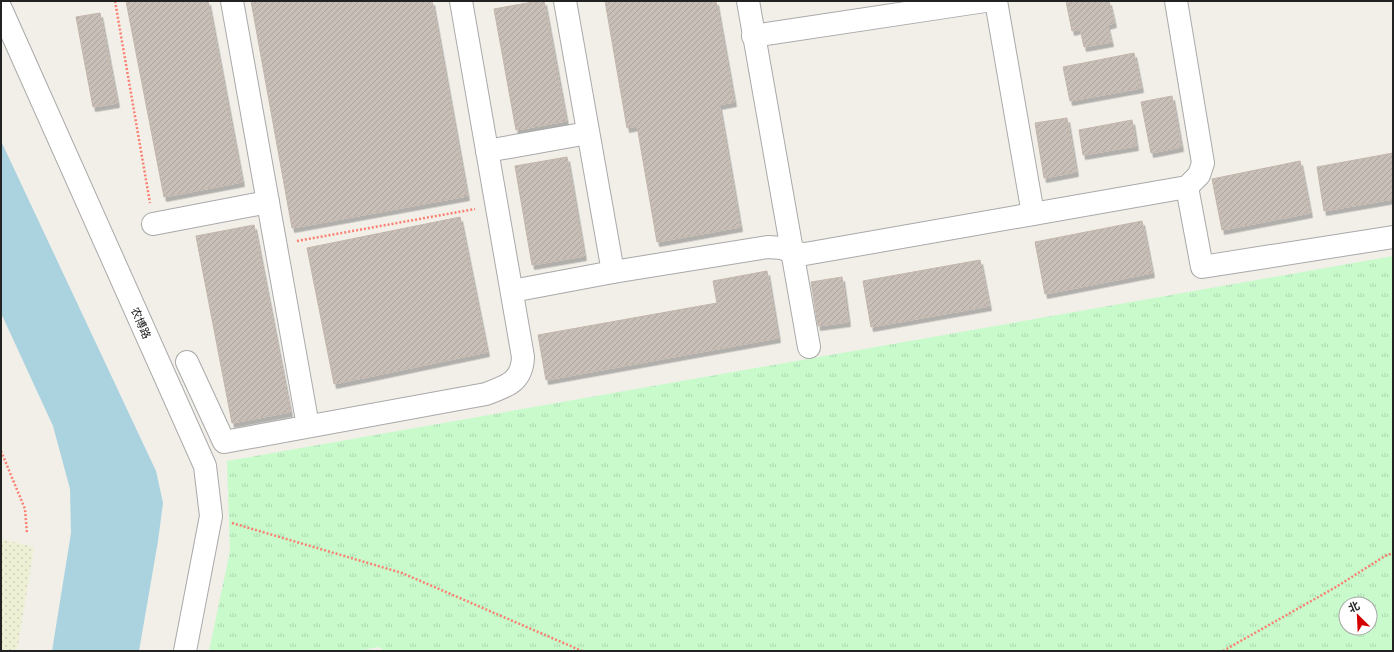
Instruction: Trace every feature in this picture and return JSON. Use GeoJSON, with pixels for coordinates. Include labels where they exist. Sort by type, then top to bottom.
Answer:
{"type":"FeatureCollection","features":[{"type":"Feature","properties":{"kind":"street"},"geometry":{"type":"LineString","coordinates":[[232,1],[308,426]]}},
{"type":"Feature","properties":{"kind":"street"},"geometry":{"type":"LineString","coordinates":[[187,362],[224,442],[486,394],[508,385],[518,376],[522,368],[522,357],[512,291],[460,1]]}},
{"type":"Feature","properties":{"kind":"street"},"geometry":{"type":"LineString","coordinates":[[565,1],[613,272]]}},
{"type":"Feature","properties":{"kind":"street"},"geometry":{"type":"LineString","coordinates":[[748,1],[809,347]]}},
{"type":"Feature","properties":{"kind":"street"},"geometry":{"type":"LineString","coordinates":[[754,36],[985,1]]}},
{"type":"Feature","properties":{"kind":"street"},"geometry":{"type":"LineString","coordinates":[[996,1],[1033,214]]}},
{"type":"Feature","properties":{"kind":"street"},"geometry":{"type":"LineString","coordinates":[[512,291],[613,272],[768,247],[782,248],[792,252],[806,254],[1187,187],[1199,175],[1203,163],[1176,1]]}},
{"type":"Feature","properties":{"kind":"street","name":"农博路"},"geometry":{"type":"LineString","coordinates":[[1,9],[205,466],[211,516],[185,651]]}},
{"type":"Feature","properties":{"kind":"street"},"geometry":{"type":"LineString","coordinates":[[487,151],[588,133]]}},
{"type":"Feature","properties":{"kind":"street"},"geometry":{"type":"LineString","coordinates":[[1187,187],[1202,267],[1393,237]]}},
{"type":"Feature","properties":{"kind":"street"},"geometry":{"type":"LineString","coordinates":[[153,224],[268,202]]}},
{"type":"Feature","properties":{"kind":"path"},"geometry":{"type":"LineString","coordinates":[[115,1],[153,224]]}},
{"type":"Feature","properties":{"kind":"path"},"geometry":{"type":"LineString","coordinates":[[275,245],[497,205]]}},
{"type":"Feature","properties":{"kind":"path"},"geometry":{"type":"LineString","coordinates":[[1,451],[25,509],[27,534]]}},
{"type":"Feature","properties":{"kind":"path"},"geometry":{"type":"LineString","coordinates":[[211,516],[402,573],[582,651]]}},
{"type":"Feature","properties":{"kind":"path"},"geometry":{"type":"LineString","coordinates":[[1223,651],[1336,587],[1385,556],[1393,553]]}},
{"type":"Feature","properties":{"kind":"green space"},"geometry":{"type":"Polygon","coordinates":[[[1393,256],[1393,651],[386,651],[378,647],[359,651],[209,651],[230,551],[227,461],[1393,256]]]}},
{"type":"Feature","properties":{"kind":"green space"},"geometry":{"type":"Polygon","coordinates":[[[1,539],[34,547],[17,651],[1,651],[1,539]]]}},
{"type":"Feature","properties":{"kind":"water"},"geometry":{"type":"Polygon","coordinates":[[[1,141],[156,471],[163,503],[139,651],[52,651],[71,533],[70,489],[53,426],[1,313],[1,141]]]}},
{"type":"Feature","properties":{"kind":"building"},"geometry":{"type":"Polygon","coordinates":[[[126,1],[208,1],[242,182],[164,197],[126,1]]]}},
{"type":"Feature","properties":{"kind":"building"},"geometry":{"type":"Polygon","coordinates":[[[251,1],[432,1],[467,196],[292,228],[251,1]]]}},
{"type":"Feature","properties":{"kind":"building"},"geometry":{"type":"Polygon","coordinates":[[[544,1],[566,121],[516,130],[494,9],[544,1]]]}},
{"type":"Feature","properties":{"kind":"building"},"geometry":{"type":"Polygon","coordinates":[[[605,1],[716,1],[734,102],[719,105],[740,227],[657,242],[637,126],[627,128],[605,1]]]}},
{"type":"Feature","properties":{"kind":"building"},"geometry":{"type":"Polygon","coordinates":[[[1066,1],[1109,1],[1114,23],[1107,25],[1111,42],[1084,47],[1080,29],[1072,31],[1066,1]]]}},
{"type":"Feature","properties":{"kind":"building"},"geometry":{"type":"Polygon","coordinates":[[[100,13],[117,103],[93,107],[76,17],[100,13]]]}},
{"type":"Feature","properties":{"kind":"building"},"geometry":{"type":"Polygon","coordinates":[[[1134,53],[1141,88],[1070,101],[1063,67],[1134,53]]]}},
{"type":"Feature","properties":{"kind":"building"},"geometry":{"type":"Polygon","coordinates":[[[1172,96],[1181,147],[1151,153],[1141,102],[1172,96]]]}},
{"type":"Feature","properties":{"kind":"building"},"geometry":{"type":"Polygon","coordinates":[[[1067,118],[1076,172],[1044,178],[1035,123],[1067,118]]]}},
{"type":"Feature","properties":{"kind":"building"},"geometry":{"type":"Polygon","coordinates":[[[1132,120],[1136,146],[1083,155],[1079,130],[1132,120]]]}},
{"type":"Feature","properties":{"kind":"building"},"geometry":{"type":"Polygon","coordinates":[[[1393,153],[1393,199],[1324,211],[1317,167],[1393,153]]]}},
{"type":"Feature","properties":{"kind":"building"},"geometry":{"type":"Polygon","coordinates":[[[567,157],[584,256],[532,265],[515,166],[567,157]]]}},
{"type":"Feature","properties":{"kind":"building"},"geometry":{"type":"Polygon","coordinates":[[[1300,161],[1310,213],[1222,230],[1212,179],[1300,161]]]}},
{"type":"Feature","properties":{"kind":"building"},"geometry":{"type":"Polygon","coordinates":[[[460,217],[487,352],[334,384],[307,248],[460,217]]]}},
{"type":"Feature","properties":{"kind":"building"},"geometry":{"type":"Polygon","coordinates":[[[1142,221],[1152,273],[1045,294],[1035,242],[1142,221]]]}},
{"type":"Feature","properties":{"kind":"building"},"geometry":{"type":"Polygon","coordinates":[[[254,225],[290,412],[232,423],[196,236],[254,225]]]}},
{"type":"Feature","properties":{"kind":"building"},"geometry":{"type":"Polygon","coordinates":[[[980,260],[989,306],[871,327],[863,281],[980,260]]]}},
{"type":"Feature","properties":{"kind":"building"},"geometry":{"type":"Polygon","coordinates":[[[767,271],[778,338],[546,380],[538,335],[717,303],[713,281],[767,271]]]}},
{"type":"Feature","properties":{"kind":"building"},"geometry":{"type":"Polygon","coordinates":[[[842,277],[848,322],[818,326],[811,282],[842,277]]]}}]}
